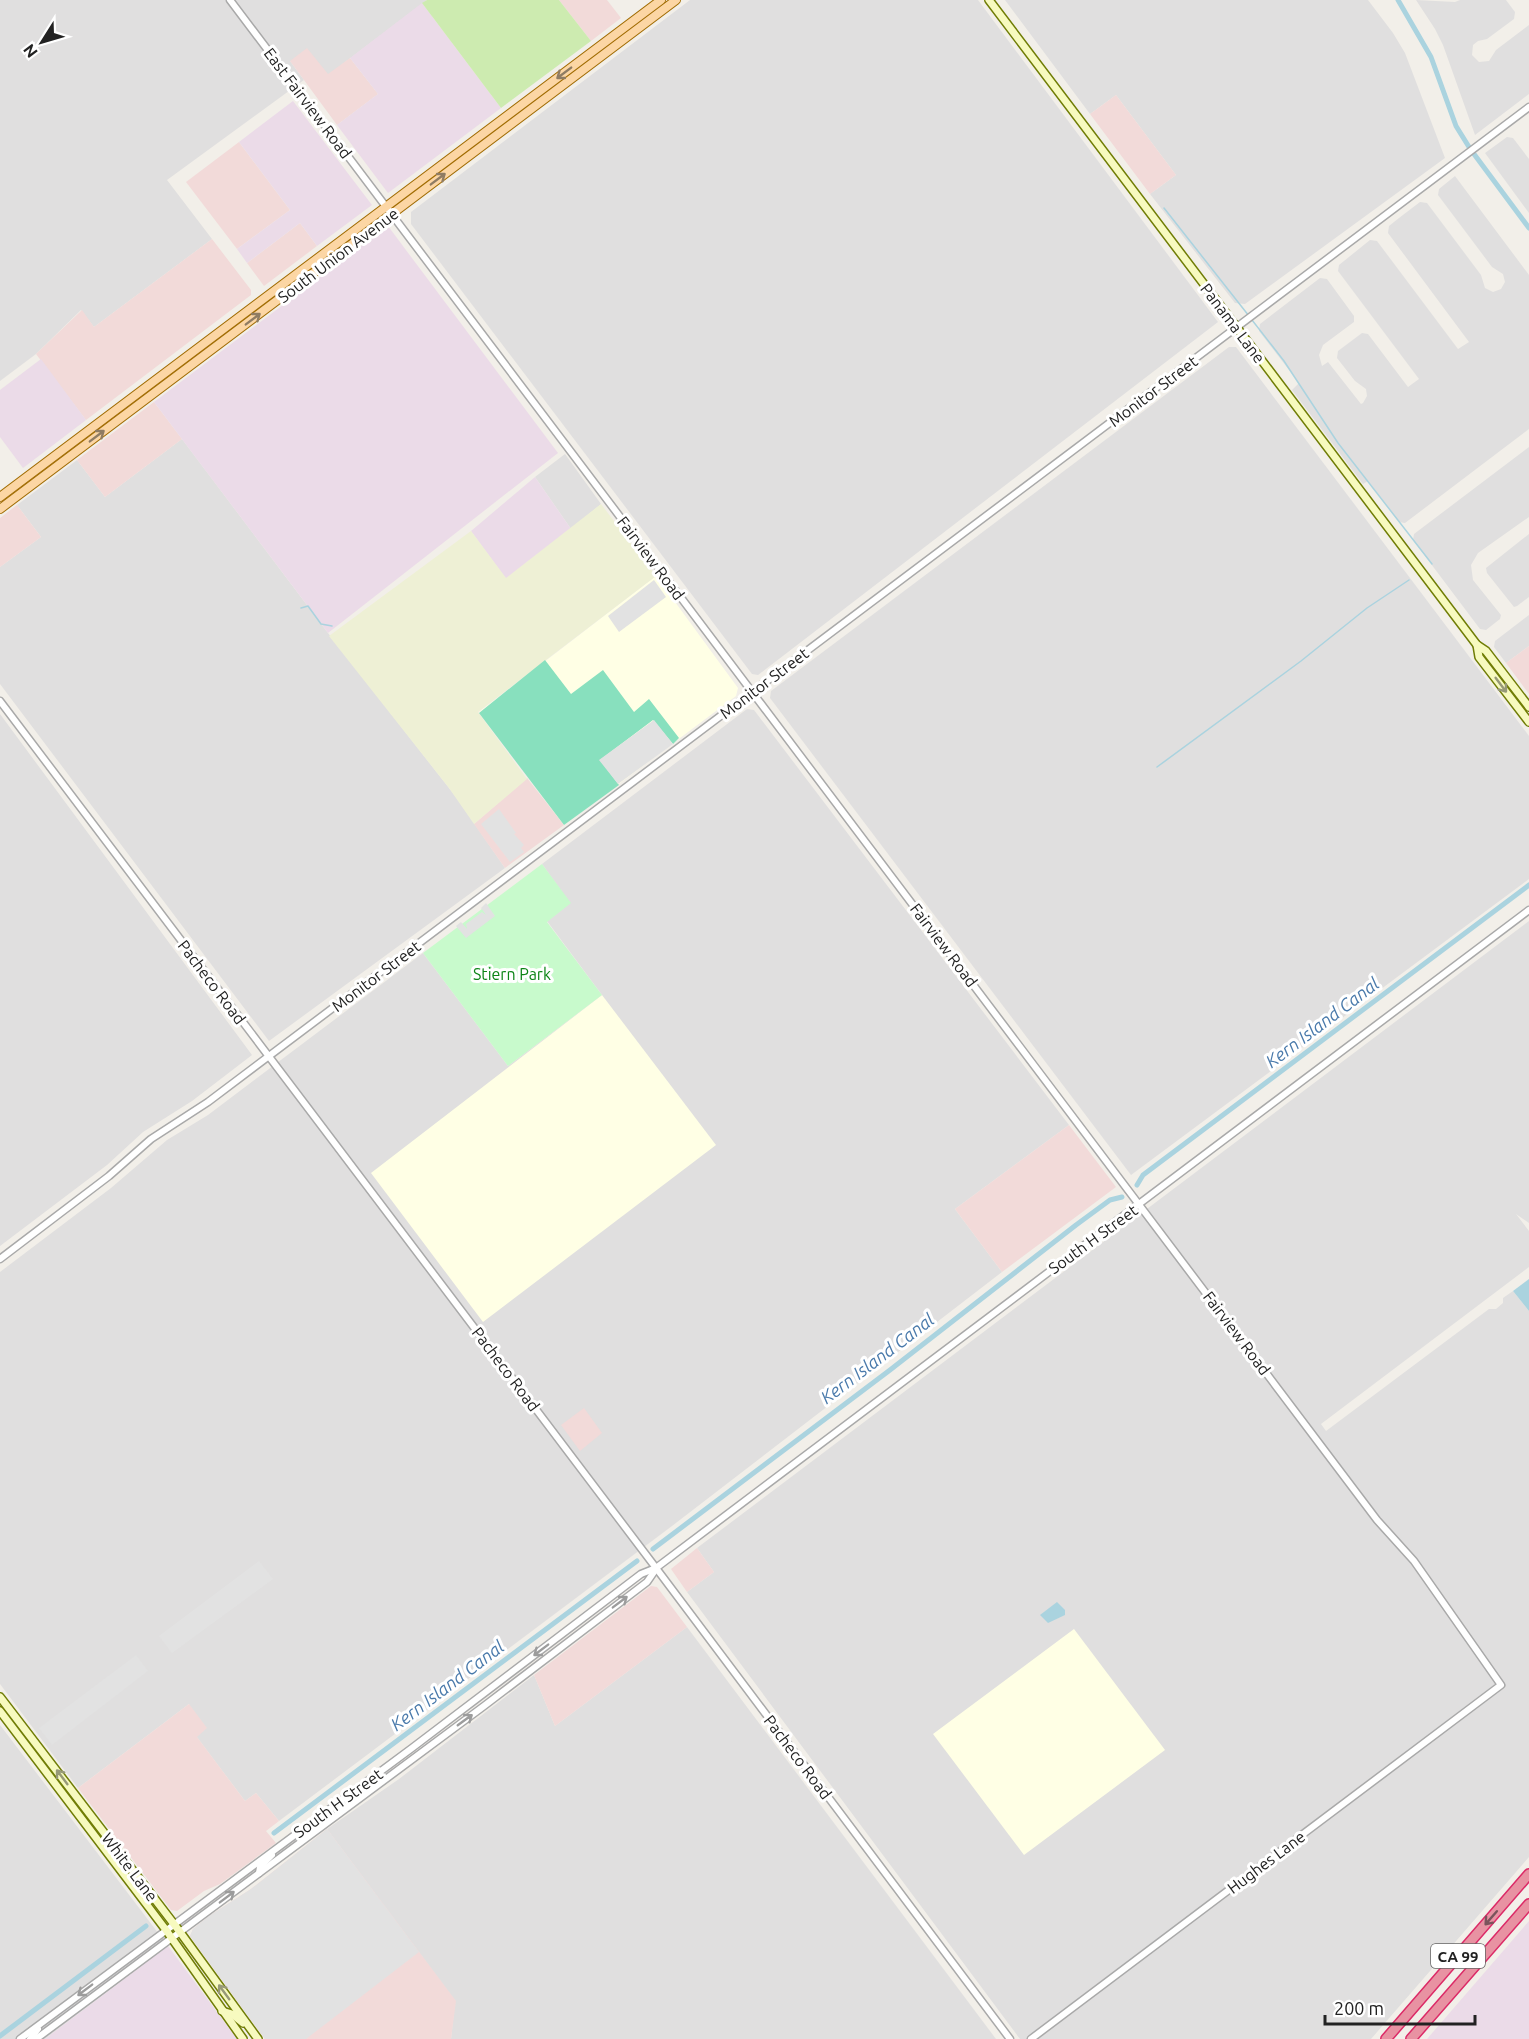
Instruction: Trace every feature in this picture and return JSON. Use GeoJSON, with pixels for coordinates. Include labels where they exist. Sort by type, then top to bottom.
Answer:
{"type":"FeatureCollection","features":[{"type":"Feature","properties":{"kind":"highway","name":"CA 99"},"geometry":{"type":"LineString","coordinates":[[1386,2039],[1529,1874]]}},
{"type":"Feature","properties":{"kind":"highway","name":"CA 99"},"geometry":{"type":"LineString","coordinates":[[1411,2039],[1529,1904]]}},
{"type":"Feature","properties":{"kind":"main road","name":"South Union Avenue"},"geometry":{"type":"LineString","coordinates":[[0,497],[661,0]]}},
{"type":"Feature","properties":{"kind":"main road"},"geometry":{"type":"LineString","coordinates":[[626,37],[629,29],[660,6],[661,0]]}},
{"type":"Feature","properties":{"kind":"main road","name":"South Union Avenue"},"geometry":{"type":"LineString","coordinates":[[0,509],[676,0]]}},
{"type":"Feature","properties":{"kind":"main road","name":"Panama Lane"},"geometry":{"type":"LineString","coordinates":[[989,0],[1477,645],[1486,651],[1529,707]]}},
{"type":"Feature","properties":{"kind":"main road"},"geometry":{"type":"LineString","coordinates":[[582,71],[584,64],[610,44],[611,38]]}},
{"type":"Feature","properties":{"kind":"main road"},"geometry":{"type":"LineString","coordinates":[[276,301],[279,294],[309,270],[320,256]]}},
{"type":"Feature","properties":{"kind":"main road"},"geometry":{"type":"LineString","coordinates":[[162,387],[171,375],[200,353],[205,344]]}},
{"type":"Feature","properties":{"kind":"main road"},"geometry":{"type":"LineString","coordinates":[[24,491],[28,483],[59,458],[68,446]]}},
{"type":"Feature","properties":{"kind":"main road"},"geometry":{"type":"LineString","coordinates":[[0,503],[20,487],[21,482]]}},
{"type":"Feature","properties":{"kind":"main road","name":"Panama Lane"},"geometry":{"type":"LineString","coordinates":[[1477,645],[1479,657],[1529,722]]}},
{"type":"Feature","properties":{"kind":"main road","name":"White Lane"},"geometry":{"type":"LineString","coordinates":[[0,1697],[174,1924],[258,2039]]}},
{"type":"Feature","properties":{"kind":"main road","name":"White Lane"},"geometry":{"type":"LineString","coordinates":[[0,1711],[166,1930],[243,2039]]}},
{"type":"Feature","properties":{"kind":"main road"},"geometry":{"type":"LineString","coordinates":[[53,1781],[81,1813],[90,1815]]}},
{"type":"Feature","properties":{"kind":"main road"},"geometry":{"type":"LineString","coordinates":[[222,2011],[232,2014],[251,2030]]}},
{"type":"Feature","properties":{"kind":"street","name":"East Fairview Road"},"geometry":{"type":"LineString","coordinates":[[230,0],[386,207]]}},
{"type":"Feature","properties":{"kind":"street","name":"Monitor Street"},"geometry":{"type":"LineString","coordinates":[[0,1259],[110,1176],[151,1139],[208,1102],[1529,107]]}},
{"type":"Feature","properties":{"kind":"street","name":"Fairview Road"},"geometry":{"type":"LineString","coordinates":[[386,207],[1377,1520],[1414,1561],[1501,1685]]}},
{"type":"Feature","properties":{"kind":"street","name":"Pacheco Road"},"geometry":{"type":"LineString","coordinates":[[0,701],[1010,2039]]}},
{"type":"Feature","properties":{"kind":"street","name":"South H Street"},"geometry":{"type":"LineString","coordinates":[[20,2039],[641,1574],[656,1568],[1529,910]]}},
{"type":"Feature","properties":{"kind":"street","name":"South H Street"},"geometry":{"type":"LineString","coordinates":[[36,2039],[571,1640],[647,1582],[656,1568]]}},
{"type":"Feature","properties":{"kind":"street"},"geometry":{"type":"LineString","coordinates":[[571,1640],[571,1633],[598,1607]]}},
{"type":"Feature","properties":{"kind":"street"},"geometry":{"type":"LineString","coordinates":[[484,1706],[487,1696],[515,1670]]}},
{"type":"Feature","properties":{"kind":"street","name":"Hughes Lane"},"geometry":{"type":"LineString","coordinates":[[1031,2039],[1501,1685]]}},
{"type":"Feature","properties":{"kind":"street"},"geometry":{"type":"LineString","coordinates":[[259,1873],[260,1867],[285,1842]]}},
{"type":"Feature","properties":{"kind":"street"},"geometry":{"type":"LineString","coordinates":[[112,1982],[114,1974],[132,1955]]}},
{"type":"Feature","properties":{"kind":"street"},"geometry":{"type":"LineString","coordinates":[[30,2039],[53,2014]]}},
{"type":"Feature","properties":{"kind":"shaded area"},"geometry":{"type":"Polygon","coordinates":[[[0,0],[427,0],[328,75],[290,61],[304,80],[167,180],[212,239],[94,327],[81,310],[36,354],[0,381],[0,0]]]}},
{"type":"Feature","properties":{"kind":"shaded area"},"geometry":{"type":"Polygon","coordinates":[[[559,0],[607,0],[621,18],[591,41],[559,0]]]}},
{"type":"Feature","properties":{"kind":"shaded area"},"geometry":{"type":"Polygon","coordinates":[[[690,0],[978,0],[1218,322],[758,675],[752,674],[411,224],[411,212],[690,0]]]}},
{"type":"Feature","properties":{"kind":"shaded area"},"geometry":{"type":"Polygon","coordinates":[[[1005,0],[1368,0],[1405,53],[1445,158],[1245,304],[1235,303],[1150,194],[1176,175],[1116,95],[1090,114],[1005,0]]]}},
{"type":"Feature","properties":{"kind":"shaded area"},"geometry":{"type":"Polygon","coordinates":[[[1416,0],[1455,2],[1460,0],[1506,0],[1515,12],[1514,19],[1487,39],[1473,45],[1472,55],[1479,62],[1489,61],[1496,50],[1529,25],[1529,94],[1475,135],[1443,45],[1416,0]]]}},
{"type":"Feature","properties":{"kind":"shaded area"},"geometry":{"type":"Polygon","coordinates":[[[422,3],[501,108],[388,193],[337,125],[378,94],[350,58],[422,3]]]}},
{"type":"Feature","properties":{"kind":"shaded area"},"geometry":{"type":"Polygon","coordinates":[[[307,48],[328,74],[350,58],[378,94],[337,125],[290,61],[307,48]]]}},
{"type":"Feature","properties":{"kind":"shaded area"},"geometry":{"type":"Polygon","coordinates":[[[1116,95],[1176,175],[1150,194],[1090,114],[1116,95]]]}},
{"type":"Feature","properties":{"kind":"shaded area"},"geometry":{"type":"Polygon","coordinates":[[[293,101],[372,205],[317,246],[300,223],[247,263],[237,249],[290,210],[239,142],[293,101]]]}},
{"type":"Feature","properties":{"kind":"shaded area"},"geometry":{"type":"Polygon","coordinates":[[[1507,137],[1513,138],[1529,159],[1529,213],[1485,153],[1507,137]]]}},
{"type":"Feature","properties":{"kind":"shaded area"},"geometry":{"type":"Polygon","coordinates":[[[239,142],[290,210],[237,249],[186,182],[239,142]]]}},
{"type":"Feature","properties":{"kind":"shaded area"},"geometry":{"type":"Polygon","coordinates":[[[1455,176],[1529,275],[1529,429],[1405,523],[1399,522],[1368,481],[1363,484],[1292,390],[1299,383],[1259,331],[1260,324],[1320,278],[1327,279],[1354,316],[1354,322],[1323,345],[1319,355],[1322,366],[1328,362],[1361,404],[1363,403],[1367,396],[1366,389],[1355,381],[1337,358],[1338,351],[1362,333],[1368,334],[1408,387],[1419,379],[1338,271],[1339,265],[1370,240],[1377,241],[1458,349],[1469,342],[1388,233],[1389,226],[1399,218],[1420,202],[1427,203],[1481,275],[1485,288],[1493,292],[1501,289],[1505,282],[1503,274],[1492,267],[1438,195],[1439,189],[1455,176]]]}},
{"type":"Feature","properties":{"kind":"shaded area"},"geometry":{"type":"Polygon","coordinates":[[[300,223],[317,246],[264,286],[247,263],[300,223]]]}},
{"type":"Feature","properties":{"kind":"shaded area"},"geometry":{"type":"Polygon","coordinates":[[[388,226],[558,453],[328,633],[154,402],[388,226]]]}},
{"type":"Feature","properties":{"kind":"shaded area"},"geometry":{"type":"Polygon","coordinates":[[[212,239],[251,290],[251,295],[86,420],[36,354],[82,310],[94,327],[212,239]]]}},
{"type":"Feature","properties":{"kind":"shaded area"},"geometry":{"type":"Polygon","coordinates":[[[1229,347],[1236,347],[1529,736],[1529,879],[1131,1175],[770,698],[771,691],[1229,347]]]}},
{"type":"Feature","properties":{"kind":"shaded area"},"geometry":{"type":"Polygon","coordinates":[[[41,359],[86,420],[23,468],[0,437],[0,390],[41,359]]]}},
{"type":"Feature","properties":{"kind":"shaded area"},"geometry":{"type":"Polygon","coordinates":[[[154,402],[182,439],[105,497],[77,460],[154,402]]]}},
{"type":"Feature","properties":{"kind":"shaded area"},"geometry":{"type":"Polygon","coordinates":[[[182,439],[328,633],[456,797],[505,868],[269,1041],[0,684],[0,567],[41,537],[17,505],[77,460],[105,497],[182,439]]]}},
{"type":"Feature","properties":{"kind":"shaded area"},"geometry":{"type":"Polygon","coordinates":[[[1529,447],[1529,517],[1478,553],[1471,565],[1473,580],[1501,615],[1500,619],[1486,630],[1480,629],[1413,540],[1414,534],[1529,447]]]}},
{"type":"Feature","properties":{"kind":"shaded area"},"geometry":{"type":"Polygon","coordinates":[[[565,454],[601,504],[571,529],[535,477],[565,454]]]}},
{"type":"Feature","properties":{"kind":"shaded area"},"geometry":{"type":"Polygon","coordinates":[[[535,477],[571,529],[506,579],[471,531],[535,477]]]}},
{"type":"Feature","properties":{"kind":"shaded area"},"geometry":{"type":"Polygon","coordinates":[[[601,504],[656,576],[478,712],[527,779],[474,824],[449,788],[329,636],[471,531],[506,578],[601,504]]]}},
{"type":"Feature","properties":{"kind":"shaded area"},"geometry":{"type":"Polygon","coordinates":[[[17,505],[41,537],[0,567],[0,518],[17,505]]]}},
{"type":"Feature","properties":{"kind":"shaded area"},"geometry":{"type":"Polygon","coordinates":[[[1529,534],[1529,597],[1514,607],[1487,573],[1486,568],[1529,534]]]}},
{"type":"Feature","properties":{"kind":"shaded area"},"geometry":{"type":"Polygon","coordinates":[[[656,576],[738,688],[736,696],[564,825],[479,712],[656,576]]]}},
{"type":"Feature","properties":{"kind":"shaded area"},"geometry":{"type":"Polygon","coordinates":[[[654,580],[666,597],[619,632],[608,616],[654,580]]]}},
{"type":"Feature","properties":{"kind":"shaded area"},"geometry":{"type":"Polygon","coordinates":[[[1529,615],[1529,646],[1506,663],[1494,647],[1495,641],[1529,615]]]}},
{"type":"Feature","properties":{"kind":"shaded area"},"geometry":{"type":"Polygon","coordinates":[[[1529,646],[1529,694],[1506,663],[1529,646]]]}},
{"type":"Feature","properties":{"kind":"shaded area"},"geometry":{"type":"Polygon","coordinates":[[[747,709],[754,710],[1069,1125],[955,1209],[1002,1272],[672,1526],[279,1821],[256,1793],[245,1801],[196,1736],[189,1704],[78,1788],[0,1684],[0,1272],[111,1188],[167,1140],[208,1115],[423,953],[508,1066],[602,995],[547,921],[570,903],[542,864],[747,709]]]}},
{"type":"Feature","properties":{"kind":"shaded area"},"geometry":{"type":"Polygon","coordinates":[[[0,714],[252,1055],[192,1101],[143,1132],[107,1165],[0,1246],[0,714]]]}},
{"type":"Feature","properties":{"kind":"shaded area"},"geometry":{"type":"Polygon","coordinates":[[[654,720],[673,744],[618,784],[599,760],[654,720]]]}},
{"type":"Feature","properties":{"kind":"shaded area"},"geometry":{"type":"Polygon","coordinates":[[[527,778],[564,825],[505,868],[474,824],[527,778]]]}},
{"type":"Feature","properties":{"kind":"shaded area"},"geometry":{"type":"Polygon","coordinates":[[[499,809],[516,833],[514,834],[524,845],[521,848],[524,852],[510,862],[481,824],[499,809]]]}},
{"type":"Feature","properties":{"kind":"shaded area"},"geometry":{"type":"Polygon","coordinates":[[[486,903],[495,916],[466,938],[456,926],[461,922],[467,929],[466,924],[482,912],[486,915],[481,908],[486,903]]]}},
{"type":"Feature","properties":{"kind":"shaded area"},"geometry":{"type":"Polygon","coordinates":[[[1529,921],[1529,1223],[1516,1214],[1529,1231],[1529,1267],[1321,1424],[1326,1431],[1489,1309],[1496,1309],[1503,1303],[1503,1298],[1513,1291],[1529,1311],[1529,1857],[1371,2039],[1020,2039],[687,1592],[714,1572],[697,1548],[1529,921]]]}},
{"type":"Feature","properties":{"kind":"shaded area"},"geometry":{"type":"Polygon","coordinates":[[[602,995],[716,1145],[483,1322],[371,1173],[602,995]]]}},
{"type":"Feature","properties":{"kind":"shaded area"},"geometry":{"type":"Polygon","coordinates":[[[1069,1125],[1116,1187],[1002,1272],[955,1209],[1069,1125]]]}},
{"type":"Feature","properties":{"kind":"shaded area"},"geometry":{"type":"Polygon","coordinates":[[[584,1408],[602,1433],[580,1451],[561,1425],[584,1408]]]}},
{"type":"Feature","properties":{"kind":"shaded area"},"geometry":{"type":"Polygon","coordinates":[[[697,1548],[714,1572],[687,1592],[671,1569],[697,1548]]]}},
{"type":"Feature","properties":{"kind":"shaded area"},"geometry":{"type":"Polygon","coordinates":[[[259,1561],[273,1579],[172,1653],[159,1636],[259,1561]]]}},
{"type":"Feature","properties":{"kind":"shaded area"},"geometry":{"type":"Polygon","coordinates":[[[651,1586],[657,1587],[687,1627],[555,1726],[534,1675],[651,1586]]]}},
{"type":"Feature","properties":{"kind":"shaded area"},"geometry":{"type":"Polygon","coordinates":[[[687,1627],[996,2039],[451,2039],[455,2001],[327,1829],[399,1779],[534,1675],[555,1726],[687,1627]]]}},
{"type":"Feature","properties":{"kind":"shaded area"},"geometry":{"type":"Polygon","coordinates":[[[1074,1629],[1165,1750],[1024,1855],[933,1734],[1074,1629]]]}},
{"type":"Feature","properties":{"kind":"shaded area"},"geometry":{"type":"Polygon","coordinates":[[[136,1655],[148,1671],[52,1745],[39,1728],[136,1655]]]}},
{"type":"Feature","properties":{"kind":"shaded area"},"geometry":{"type":"Polygon","coordinates":[[[189,1704],[207,1728],[197,1737],[245,1801],[256,1793],[279,1821],[266,1831],[276,1843],[220,1884],[204,1891],[177,1911],[171,1910],[78,1788],[189,1704]]]}},
{"type":"Feature","properties":{"kind":"shaded area"},"geometry":{"type":"Polygon","coordinates":[[[0,1725],[168,1946],[45,2039],[0,2039],[0,1725]]]}},
{"type":"Feature","properties":{"kind":"shaded area"},"geometry":{"type":"Polygon","coordinates":[[[327,1829],[456,2001],[451,2039],[265,2039],[190,1936],[193,1929],[209,1916],[251,1889],[327,1829]]]}},
{"type":"Feature","properties":{"kind":"shaded area"},"geometry":{"type":"Polygon","coordinates":[[[327,1829],[419,1952],[306,2039],[265,2039],[190,1936],[193,1929],[209,1916],[251,1889],[327,1829]]]}},
{"type":"Feature","properties":{"kind":"shaded area"},"geometry":{"type":"Polygon","coordinates":[[[1529,1921],[1529,2039],[1427,2039],[1529,1921]]]}},
{"type":"Feature","properties":{"kind":"shaded area"},"geometry":{"type":"Polygon","coordinates":[[[168,1946],[237,2039],[45,2039],[168,1946]]]}},
{"type":"Feature","properties":{"kind":"green space"},"geometry":{"type":"Polygon","coordinates":[[[427,0],[559,0],[591,41],[501,108],[422,3],[427,0]]]}},
{"type":"Feature","properties":{"kind":"green space"},"geometry":{"type":"Polygon","coordinates":[[[545,660],[571,694],[603,670],[634,712],[649,699],[679,738],[673,744],[653,720],[600,760],[619,785],[564,825],[479,713],[545,660]]]}},
{"type":"Feature","properties":{"kind":"green space","name":"Stiern Park"},"geometry":{"type":"Polygon","coordinates":[[[542,864],[571,903],[547,922],[602,995],[508,1066],[423,953],[542,864]]]}},
{"type":"Feature","properties":{"kind":"water"},"geometry":{"type":"Polygon","coordinates":[[[1529,1279],[1529,1311],[1513,1291],[1529,1279]]]}},
{"type":"Feature","properties":{"kind":"water"},"geometry":{"type":"Polygon","coordinates":[[[1057,1602],[1065,1610],[1065,1615],[1048,1623],[1040,1615],[1057,1602]]]}},
{"type":"Feature","properties":{"kind":"waterway"},"geometry":{"type":"LineString","coordinates":[[1398,0],[1431,57],[1456,126],[1469,147]]}},
{"type":"Feature","properties":{"kind":"waterway"},"geometry":{"type":"LineString","coordinates":[[1474,154],[1529,228]]}},
{"type":"Feature","properties":{"kind":"waterway"},"geometry":{"type":"LineString","coordinates":[[1164,208],[1249,316]]}},
{"type":"Feature","properties":{"kind":"waterway"},"geometry":{"type":"LineString","coordinates":[[1252,320],[1284,361],[1338,443],[1432,564]]}},
{"type":"Feature","properties":{"kind":"waterway"},"geometry":{"type":"LineString","coordinates":[[1157,767],[1301,661],[1367,608],[1409,580]]}},
{"type":"Feature","properties":{"kind":"waterway"},"geometry":{"type":"LineString","coordinates":[[301,608],[308,606],[321,624],[332,626]]}},
{"type":"Feature","properties":{"kind":"waterway","name":"Kern Island Canal"},"geometry":{"type":"LineString","coordinates":[[1137,1185],[1143,1175],[1529,885]]}},
{"type":"Feature","properties":{"kind":"waterway","name":"Kern Island Canal"},"geometry":{"type":"LineString","coordinates":[[653,1549],[890,1370],[1076,1225],[1110,1200],[1122,1197]]}},
{"type":"Feature","properties":{"kind":"waterway","name":"Kern Island Canal"},"geometry":{"type":"LineString","coordinates":[[274,1833],[637,1561]]}},
{"type":"Feature","properties":{"kind":"waterway","name":"Kern Island Canal"},"geometry":{"type":"LineString","coordinates":[[0,2036],[146,1926]]}}]}
